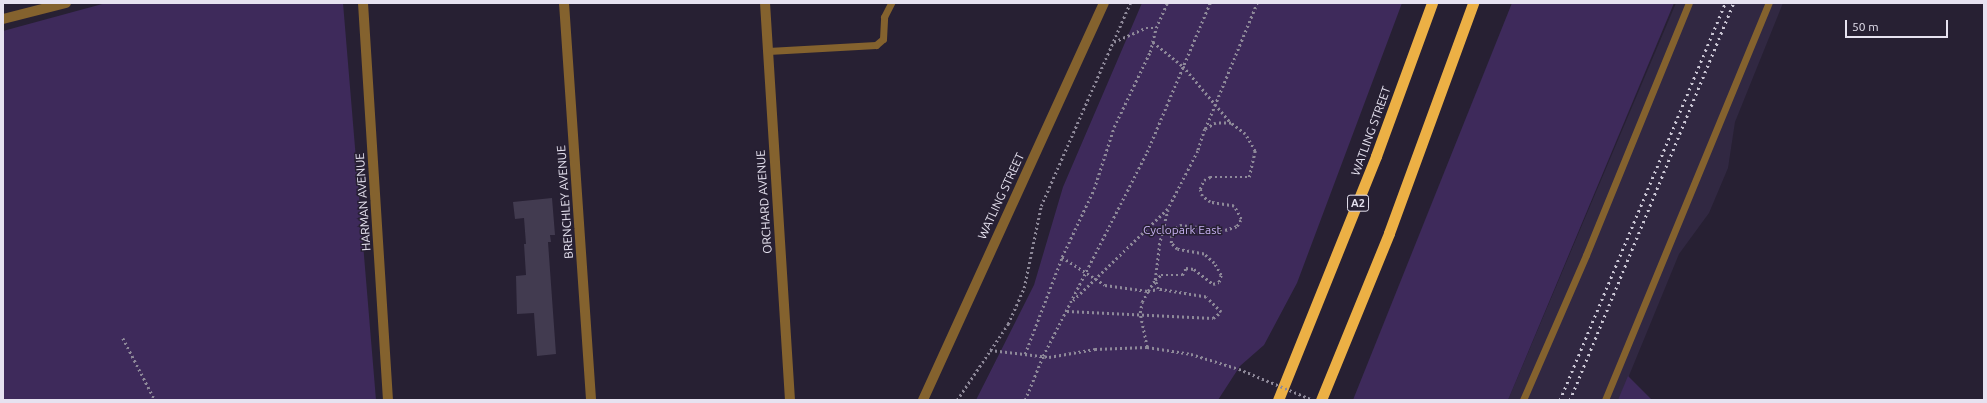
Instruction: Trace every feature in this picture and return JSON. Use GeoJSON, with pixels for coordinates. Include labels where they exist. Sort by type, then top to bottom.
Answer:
{"type":"FeatureCollection","features":[{"type":"Feature","properties":{"kind":"highway","name":"WATLING STREET"},"geometry":{"type":"LineString","coordinates":[[1278,400],[1376,156],[1432,3]]}},
{"type":"Feature","properties":{"kind":"highway"},"geometry":{"type":"LineString","coordinates":[[1321,400],[1389,233],[1473,3]]}},
{"type":"Feature","properties":{"kind":"street"},"geometry":{"type":"LineString","coordinates":[[3,19],[66,3]]}},
{"type":"Feature","properties":{"kind":"street","name":"HARMAN AVENUE"},"geometry":{"type":"LineString","coordinates":[[363,3],[388,400]]}},
{"type":"Feature","properties":{"kind":"street","name":"BRENCHLEY AVENUE"},"geometry":{"type":"LineString","coordinates":[[564,3],[591,400]]}},
{"type":"Feature","properties":{"kind":"street","name":"ORCHARD AVENUE"},"geometry":{"type":"LineString","coordinates":[[765,3],[790,400]]}},
{"type":"Feature","properties":{"kind":"street","name":"WATLING STREET"},"geometry":{"type":"LineString","coordinates":[[924,400],[1104,3]]}},
{"type":"Feature","properties":{"kind":"lane"},"geometry":{"type":"LineString","coordinates":[[768,51],[876,45],[883,39],[884,17],[891,3]]}},
{"type":"Feature","properties":{"kind":"lane"},"geometry":{"type":"LineString","coordinates":[[1523,400],[1586,255],[1689,3]]}},
{"type":"Feature","properties":{"kind":"lane"},"geometry":{"type":"LineString","coordinates":[[1605,400],[1769,3]]}},
{"type":"Feature","properties":{"kind":"path"},"geometry":{"type":"LineString","coordinates":[[957,400],[1008,324],[1024,288],[1041,206],[1130,3]]}},
{"type":"Feature","properties":{"kind":"path"},"geometry":{"type":"LineString","coordinates":[[1025,354],[1062,257],[1094,189],[1114,127],[1152,42],[1156,28],[1167,3]]}},
{"type":"Feature","properties":{"kind":"path"},"geometry":{"type":"LineString","coordinates":[[1025,400],[1043,356],[1147,152],[1210,3]]}},
{"type":"Feature","properties":{"kind":"path"},"geometry":{"type":"LineString","coordinates":[[1158,289],[1155,280],[1158,245],[1168,209],[1198,151],[1204,129],[1216,105],[1257,3]]}},
{"type":"Feature","properties":{"kind":"path"},"geometry":{"type":"LineString","coordinates":[[1114,42],[1146,28],[1156,28]]}},
{"type":"Feature","properties":{"kind":"path"},"geometry":{"type":"LineString","coordinates":[[1147,347],[1140,313],[1142,302],[1155,280],[1160,275],[1182,275],[1186,268],[1194,269],[1213,284],[1219,282],[1221,275],[1214,263],[1204,254],[1176,249],[1171,243],[1172,231],[1180,225],[1225,230],[1237,226],[1241,219],[1234,206],[1210,202],[1202,196],[1200,189],[1204,180],[1210,177],[1242,179],[1249,177],[1252,170],[1255,151],[1245,134],[1231,123],[1183,66],[1152,42]]}},
{"type":"Feature","properties":{"kind":"path"},"geometry":{"type":"LineString","coordinates":[[1204,129],[1216,123],[1231,123]]}},
{"type":"Feature","properties":{"kind":"path"},"geometry":{"type":"LineString","coordinates":[[1071,303],[1168,209]]}},
{"type":"Feature","properties":{"kind":"path"},"geometry":{"type":"LineString","coordinates":[[1062,257],[1105,285],[1148,291],[1158,289],[1206,297],[1221,312],[1213,318],[1140,313],[1067,311]]}},
{"type":"Feature","properties":{"kind":"path"},"geometry":{"type":"LineString","coordinates":[[123,338],[155,400]]}},
{"type":"Feature","properties":{"kind":"path"},"geometry":{"type":"LineString","coordinates":[[990,350],[1043,356],[1096,349],[1147,347],[1191,354],[1239,369],[1313,400]]}},
{"type":"Feature","properties":{"kind":"shaded area"},"geometry":{"type":"Polygon","coordinates":[[[1676,3],[1783,3],[1735,122],[1728,168],[1709,213],[1679,254],[1619,400],[1508,400],[1676,3]]]}},
{"type":"Feature","properties":{"kind":"green space"},"geometry":{"type":"Polygon","coordinates":[[[106,3],[343,3],[376,400],[3,400],[3,31],[106,3]]]}},
{"type":"Feature","properties":{"kind":"green space","name":"Cyclopark East"},"geometry":{"type":"Polygon","coordinates":[[[1142,3],[1402,3],[1297,283],[1264,345],[1240,366],[1218,400],[976,400],[1034,285],[1063,187],[1142,3]]]}},
{"type":"Feature","properties":{"kind":"green space"},"geometry":{"type":"Polygon","coordinates":[[[1512,3],[1674,3],[1508,400],[1353,400],[1512,3]]]}},
{"type":"Feature","properties":{"kind":"green space"},"geometry":{"type":"Polygon","coordinates":[[[1628,376],[1652,400],[1618,400],[1628,376]]]}},
{"type":"Feature","properties":{"kind":"building"},"geometry":{"type":"Polygon","coordinates":[[[552,198],[555,235],[550,235],[551,242],[548,242],[556,354],[537,356],[534,313],[517,314],[516,276],[526,275],[524,244],[526,244],[524,218],[515,219],[513,202],[552,198]]]}},
{"type":"Feature","properties":{"kind":"railway"},"geometry":{"type":"LineString","coordinates":[[1560,400],[1725,3]]}},
{"type":"Feature","properties":{"kind":"railway"},"geometry":{"type":"LineString","coordinates":[[1570,400],[1734,3]]}}]}
